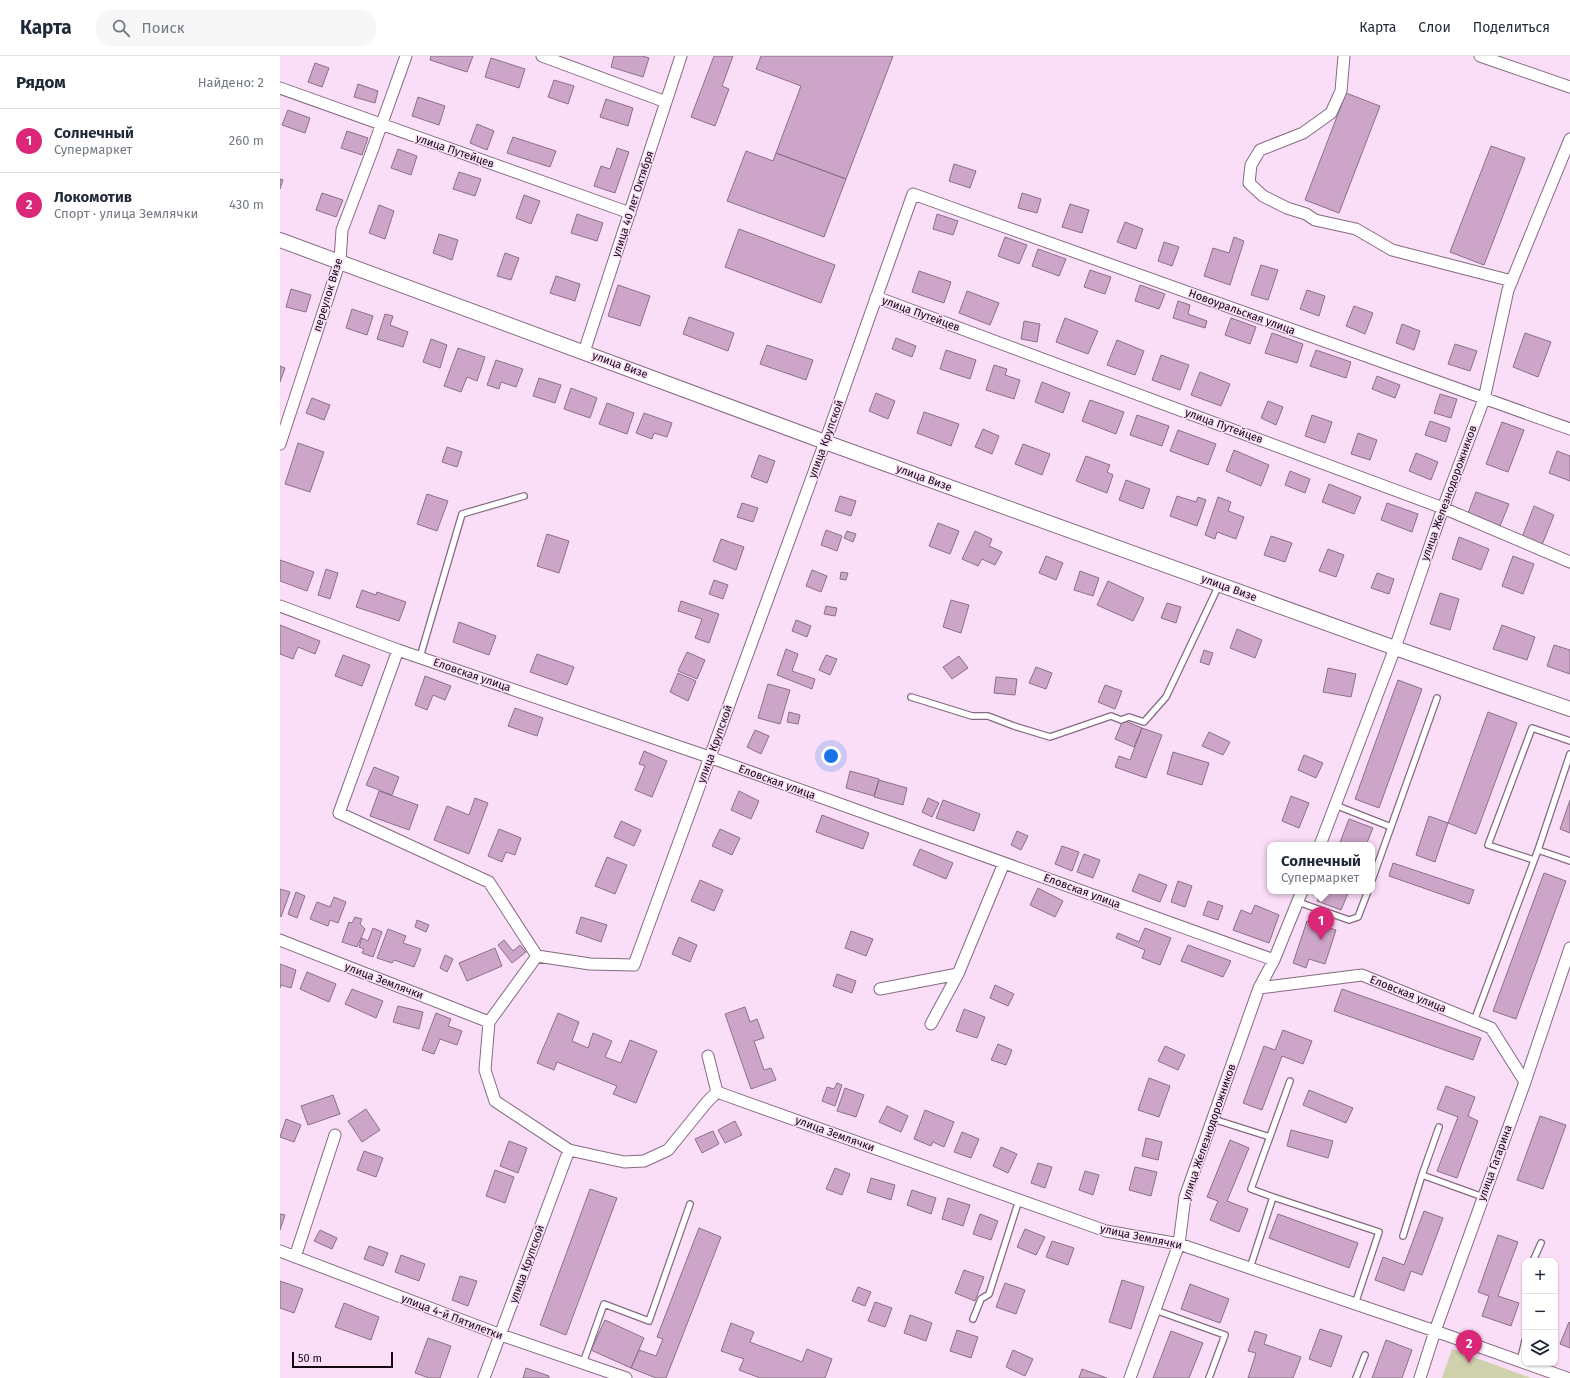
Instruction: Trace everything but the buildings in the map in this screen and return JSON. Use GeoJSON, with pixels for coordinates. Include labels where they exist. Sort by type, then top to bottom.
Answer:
{"type":"FeatureCollection","features":[{"type":"Feature","properties":{"kind":"street","name":"переулок Визе"},"geometry":{"type":"LineString","coordinates":[[280,444],[340,261],[342,230],[406,56]]}},
{"type":"Feature","properties":{"kind":"street"},"geometry":{"type":"LineString","coordinates":[[542,56],[666,102]]}},
{"type":"Feature","properties":{"kind":"street","name":"улица 40 лет Октября"},"geometry":{"type":"LineString","coordinates":[[584,352],[680,56]]}},
{"type":"Feature","properties":{"kind":"street"},"geometry":{"type":"LineString","coordinates":[[1344,56],[1341,91],[1331,113],[1303,133],[1260,150],[1251,165],[1249,182],[1263,196],[1287,208],[1306,214],[1315,220],[1356,229],[1392,250],[1512,281]]}},
{"type":"Feature","properties":{"kind":"street"},"geometry":{"type":"LineString","coordinates":[[1480,56],[1570,87]]}},
{"type":"Feature","properties":{"kind":"street","name":"улица Путейцев"},"geometry":{"type":"LineString","coordinates":[[280,88],[630,213]]}},
{"type":"Feature","properties":{"kind":"street","name":"улица Железнодорожников"},"geometry":{"type":"LineString","coordinates":[[1321,842],[1395,648],[1443,508],[1484,399],[1508,290],[1570,139]]}},
{"type":"Feature","properties":{"kind":"street","name":"улица Крупской"},"geometry":{"type":"LineString","coordinates":[[537,956],[590,964],[634,965],[914,194]]}},
{"type":"Feature","properties":{"kind":"street","name":"Новоуральская улица"},"geometry":{"type":"LineString","coordinates":[[914,194],[1570,429]]}},
{"type":"Feature","properties":{"kind":"street","name":"улица Визе"},"geometry":{"type":"LineString","coordinates":[[280,240],[825,442],[1395,648],[1570,709]]}},
{"type":"Feature","properties":{"kind":"street","name":"улица Путейцев"},"geometry":{"type":"LineString","coordinates":[[876,297],[1443,508],[1570,562]]}},
{"type":"Feature","properties":{"kind":"street","name":"Еловская улица"},"geometry":{"type":"LineString","coordinates":[[280,606],[398,650],[710,758],[1274,960]]}},
{"type":"Feature","properties":{"kind":"street"},"geometry":{"type":"LineString","coordinates":[[398,650],[339,813],[489,882],[537,956],[489,1022],[485,1070],[495,1101],[570,1150],[624,1162],[644,1161],[668,1150],[717,1092],[708,1056]]}},
{"type":"Feature","properties":{"kind":"street"},"geometry":{"type":"LineString","coordinates":[[931,1024],[958,974],[1004,863]]}},
{"type":"Feature","properties":{"kind":"street","name":"улица Железнодорожников"},"geometry":{"type":"LineString","coordinates":[[1130,1378],[1179,1244],[1185,1197],[1259,988],[1274,960],[1300,896]]}},
{"type":"Feature","properties":{"kind":"street","name":"улица Землячки"},"geometry":{"type":"LineString","coordinates":[[280,940],[489,1022]]}},
{"type":"Feature","properties":{"kind":"street","name":"улица Гагарина"},"geometry":{"type":"LineString","coordinates":[[1420,1378],[1435,1331],[1570,948]]}},
{"type":"Feature","properties":{"kind":"street"},"geometry":{"type":"LineString","coordinates":[[880,988],[958,974]]}},
{"type":"Feature","properties":{"kind":"street","name":"Еловская улица"},"geometry":{"type":"LineString","coordinates":[[1259,988],[1362,975],[1491,1028],[1524,1082]]}},
{"type":"Feature","properties":{"kind":"street","name":"улица Землячки"},"geometry":{"type":"LineString","coordinates":[[717,1092],[1106,1231],[1179,1244],[1435,1331],[1567,1378]]}},
{"type":"Feature","properties":{"kind":"street"},"geometry":{"type":"LineString","coordinates":[[296,1257],[335,1135]]}},
{"type":"Feature","properties":{"kind":"street","name":"улица Крупской"},"geometry":{"type":"LineString","coordinates":[[484,1378],[570,1150]]}},
{"type":"Feature","properties":{"kind":"street","name":"улица 4-й Пятилетки"},"geometry":{"type":"LineString","coordinates":[[280,1251],[501,1335],[626,1378]]}},
{"type":"Feature","properties":{"kind":"lane"},"geometry":{"type":"LineString","coordinates":[[420,657],[462,514],[524,496]]}},
{"type":"Feature","properties":{"kind":"lane"},"geometry":{"type":"LineString","coordinates":[[911,697],[972,716],[988,716],[1050,737],[1111,716],[1121,720],[1129,717],[1144,722],[1166,697],[1219,584]]}},
{"type":"Feature","properties":{"kind":"lane"},"geometry":{"type":"LineString","coordinates":[[1375,872],[1437,698]]}},
{"type":"Feature","properties":{"kind":"lane"},"geometry":{"type":"LineString","coordinates":[[1534,860],[1488,845],[1532,728],[1570,741]]}},
{"type":"Feature","properties":{"kind":"lane"},"geometry":{"type":"LineString","coordinates":[[1474,1021],[1538,850],[1570,754]]}},
{"type":"Feature","properties":{"kind":"lane"},"geometry":{"type":"LineString","coordinates":[[1335,805],[1391,827]]}},
{"type":"Feature","properties":{"kind":"lane"},"geometry":{"type":"LineString","coordinates":[[1538,850],[1570,861]]}},
{"type":"Feature","properties":{"kind":"lane"},"geometry":{"type":"LineString","coordinates":[[1300,896],[1349,920],[1358,917],[1367,894]]}},
{"type":"Feature","properties":{"kind":"lane"},"geometry":{"type":"LineString","coordinates":[[1290,1081],[1251,1189],[1379,1232],[1355,1304]]}},
{"type":"Feature","properties":{"kind":"lane"},"geometry":{"type":"LineString","coordinates":[[1213,1119],[1270,1137]]}},
{"type":"Feature","properties":{"kind":"lane"},"geometry":{"type":"LineString","coordinates":[[1403,1236],[1422,1175],[1439,1128]]}},
{"type":"Feature","properties":{"kind":"lane"},"geometry":{"type":"LineString","coordinates":[[1422,1175],[1483,1196]]}},
{"type":"Feature","properties":{"kind":"lane"},"geometry":{"type":"LineString","coordinates":[[1250,1268],[1274,1197]]}},
{"type":"Feature","properties":{"kind":"lane"},"geometry":{"type":"LineString","coordinates":[[973,1319],[981,1299],[989,1294],[1019,1200]]}},
{"type":"Feature","properties":{"kind":"lane"},"geometry":{"type":"LineString","coordinates":[[583,1362],[604,1304],[649,1321],[690,1204]]}},
{"type":"Feature","properties":{"kind":"lane"},"geometry":{"type":"LineString","coordinates":[[1534,1258],[1540,1243]]}},
{"type":"Feature","properties":{"kind":"lane"},"geometry":{"type":"LineString","coordinates":[[1155,1310],[1225,1335],[1209,1378]]}},
{"type":"Feature","properties":{"kind":"lane"},"geometry":{"type":"LineString","coordinates":[[1520,1362],[1522,1354]]}},
{"type":"Feature","properties":{"kind":"lane"},"geometry":{"type":"LineString","coordinates":[[1356,1378],[1365,1355]]}},
{"type":"Feature","properties":{"kind":"green space"},"geometry":{"type":"Polygon","coordinates":[[[1452,1349],[1531,1378],[1442,1378],[1452,1349]]]}},
{"type":"Feature","properties":{"kind":"place","name":"Солнечный"},"geometry":{"type":"Point","coordinates":[1321,940]}},
{"type":"Feature","properties":{"kind":"place","name":"Локомотив"},"geometry":{"type":"Point","coordinates":[1469,1363]}}]}
